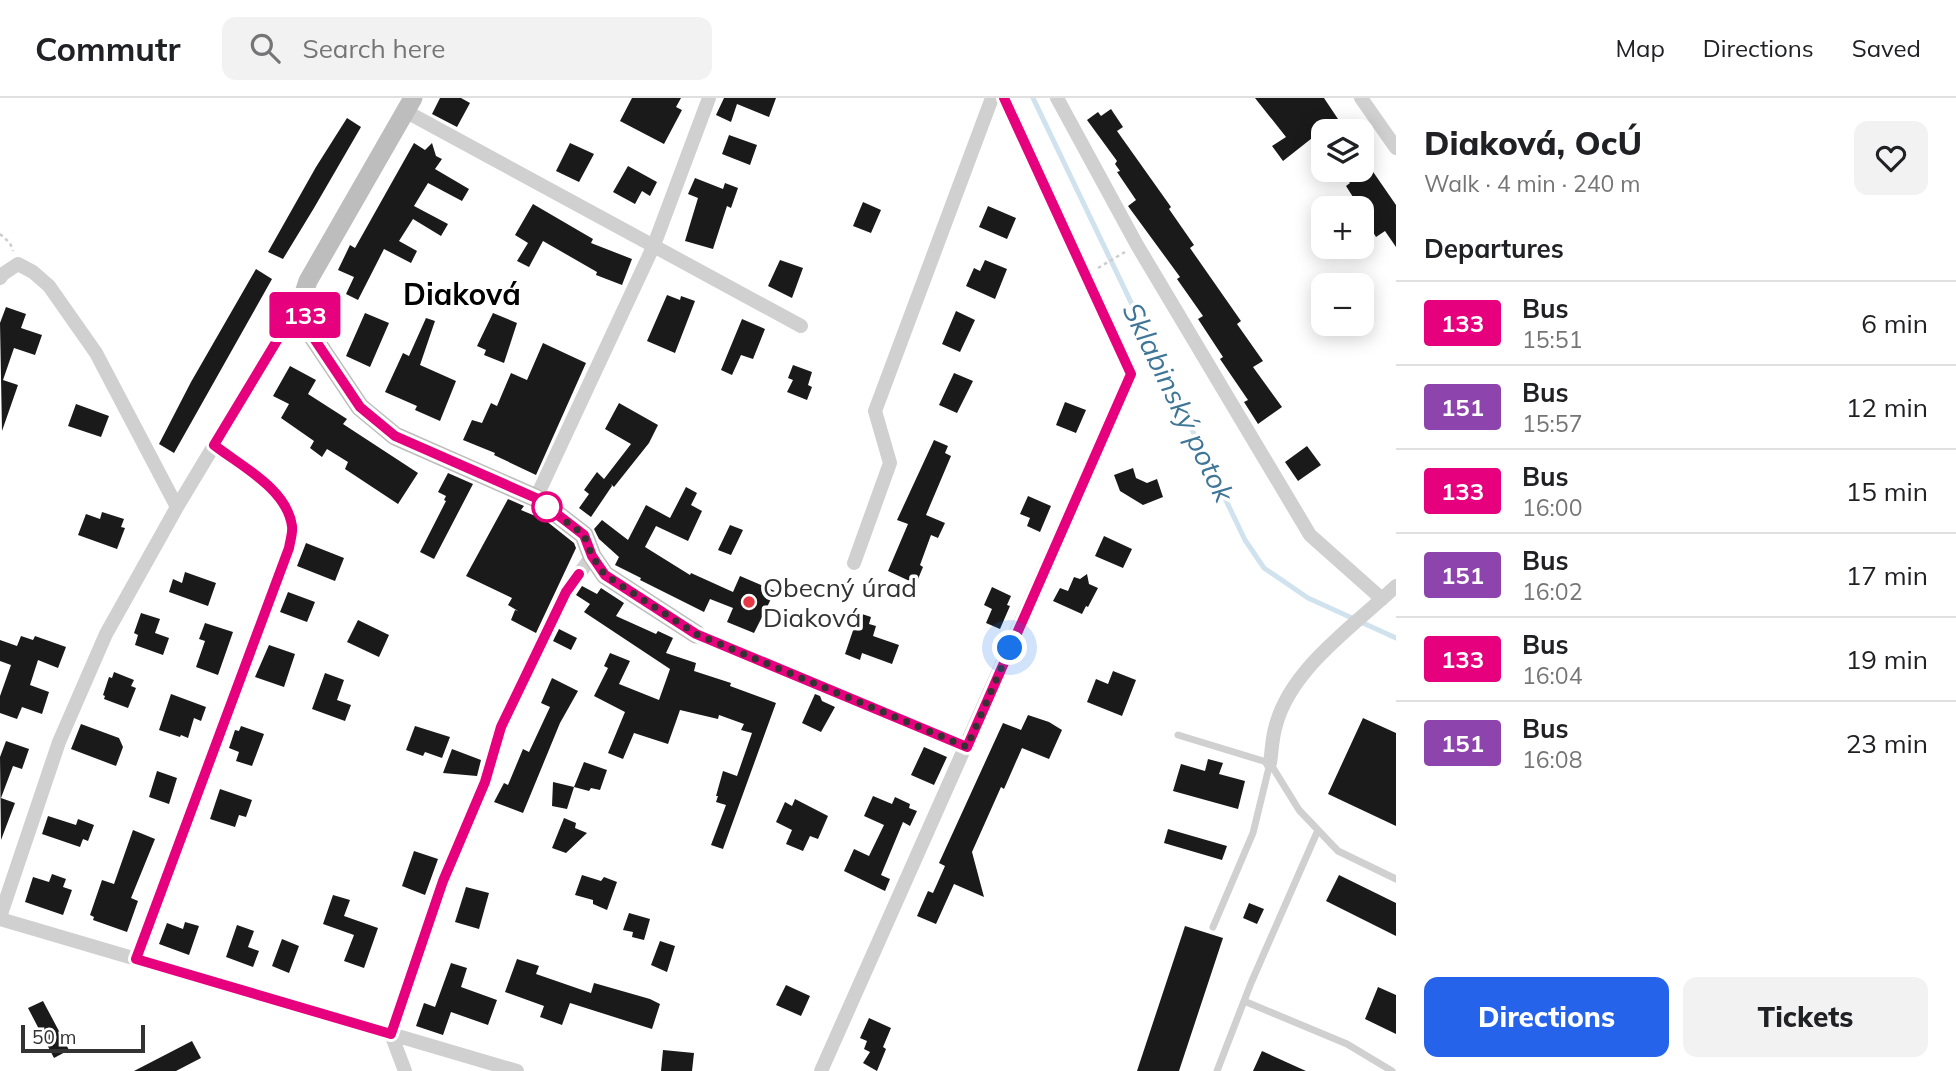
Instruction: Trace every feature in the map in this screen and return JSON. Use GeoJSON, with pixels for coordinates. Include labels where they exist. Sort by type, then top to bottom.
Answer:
{"type":"FeatureCollection","features":[{"type":"Feature","properties":{"kind":"street"},"geometry":{"type":"LineString","coordinates":[[536,498],[654,245],[709,98]]}},
{"type":"Feature","properties":{"kind":"street"},"geometry":{"type":"LineString","coordinates":[[855,563],[890,463],[875,411],[992,98]]}},
{"type":"Feature","properties":{"kind":"street"},"geometry":{"type":"LineString","coordinates":[[821,1071],[1131,374],[1004,98]]}},
{"type":"Feature","properties":{"kind":"street"},"geometry":{"type":"LineString","coordinates":[[1057,98],[1137,245],[1310,535],[1379,602]]}},
{"type":"Feature","properties":{"kind":"street"},"geometry":{"type":"LineString","coordinates":[[1361,98],[1396,148]]}},
{"type":"Feature","properties":{"kind":"street"},"geometry":{"type":"LineString","coordinates":[[517,1071],[0,918],[59,742],[106,634],[177,507],[302,299],[308,281],[409,105],[801,326]]}},
{"type":"Feature","properties":{"kind":"street"},"geometry":{"type":"LineString","coordinates":[[0,278],[18,264],[33,272],[49,286],[96,353],[177,507]]}},
{"type":"Feature","properties":{"kind":"street"},"geometry":{"type":"LineString","coordinates":[[302,299],[307,328],[360,407],[395,436],[536,498],[584,535],[592,556],[605,575],[696,634],[967,747]]}},
{"type":"Feature","properties":{"kind":"street"},"geometry":{"type":"LineString","coordinates":[[136,959],[289,548],[293,527],[286,508],[272,489],[214,445]]}},
{"type":"Feature","properties":{"kind":"street"},"geometry":{"type":"LineString","coordinates":[[405,1071],[391,1034],[443,881],[485,782],[501,727],[566,592],[592,556]]}},
{"type":"Feature","properties":{"kind":"street"},"geometry":{"type":"LineString","coordinates":[[1270,763],[1276,725],[1286,701],[1302,676],[1347,630],[1396,586]]}},
{"type":"Feature","properties":{"kind":"lane"},"geometry":{"type":"LineString","coordinates":[[1178,735],[1270,763],[1299,810],[1338,850],[1396,879]]}},
{"type":"Feature","properties":{"kind":"lane"},"geometry":{"type":"LineString","coordinates":[[1213,927],[1253,833],[1270,763]]}},
{"type":"Feature","properties":{"kind":"lane"},"geometry":{"type":"LineString","coordinates":[[1217,1071],[1244,1001],[1318,830]]}},
{"type":"Feature","properties":{"kind":"lane"},"geometry":{"type":"LineString","coordinates":[[1244,1001],[1347,1044],[1392,1071]]}},
{"type":"Feature","properties":{"kind":"path"},"geometry":{"type":"LineString","coordinates":[[0,234],[10,243],[18,264]]}},
{"type":"Feature","properties":{"kind":"path"},"geometry":{"type":"LineString","coordinates":[[1085,275],[1137,245]]}},
{"type":"Feature","properties":{"kind":"building"},"geometry":{"type":"Polygon","coordinates":[[[440,98],[461,98],[470,103],[457,127],[432,114],[440,98]]]}},
{"type":"Feature","properties":{"kind":"building"},"geometry":{"type":"Polygon","coordinates":[[[632,98],[681,98],[676,107],[682,110],[664,144],[620,121],[632,98]]]}},
{"type":"Feature","properties":{"kind":"building"},"geometry":{"type":"Polygon","coordinates":[[[724,98],[776,98],[769,117],[737,104],[731,122],[716,115],[724,98]]]}},
{"type":"Feature","properties":{"kind":"building"},"geometry":{"type":"Polygon","coordinates":[[[1255,98],[1324,98],[1338,119],[1311,119],[1311,139],[1283,161],[1272,146],[1286,137],[1255,98]]]}},
{"type":"Feature","properties":{"kind":"building"},"geometry":{"type":"Polygon","coordinates":[[[1111,109],[1123,127],[1117,131],[1171,207],[1169,209],[1194,245],[1190,248],[1241,321],[1237,324],[1263,361],[1253,367],[1282,407],[1258,424],[1244,402],[1248,400],[1220,359],[1223,357],[1198,319],[1203,316],[1177,279],[1180,277],[1128,206],[1136,200],[1117,172],[1120,171],[1115,164],[1117,161],[1087,120],[1098,112],[1101,116],[1111,109]]]}},
{"type":"Feature","properties":{"kind":"building"},"geometry":{"type":"Polygon","coordinates":[[[347,118],[361,127],[314,208],[283,259],[268,252],[316,167],[347,118]]]}},
{"type":"Feature","properties":{"kind":"building"},"geometry":{"type":"Polygon","coordinates":[[[729,135],[757,145],[750,165],[722,154],[729,135]]]}},
{"type":"Feature","properties":{"kind":"building"},"geometry":{"type":"Polygon","coordinates":[[[414,143],[425,150],[432,143],[436,156],[442,159],[435,169],[469,189],[462,201],[428,183],[414,206],[448,224],[441,236],[413,219],[399,241],[417,251],[411,263],[384,249],[358,300],[346,294],[354,277],[338,270],[350,245],[355,248],[414,143]]]}},
{"type":"Feature","properties":{"kind":"building"},"geometry":{"type":"Polygon","coordinates":[[[570,143],[594,154],[579,182],[556,171],[570,143]]]}},
{"type":"Feature","properties":{"kind":"building"},"geometry":{"type":"Polygon","coordinates":[[[628,166],[657,182],[650,196],[642,191],[635,204],[613,192],[628,166]]]}},
{"type":"Feature","properties":{"kind":"building"},"geometry":{"type":"Polygon","coordinates":[[[1374,173],[1396,205],[1396,247],[1385,231],[1376,237],[1374,234],[1374,196],[1352,196],[1346,186],[1350,183],[1374,182],[1374,173]]]}},
{"type":"Feature","properties":{"kind":"building"},"geometry":{"type":"Polygon","coordinates":[[[695,178],[723,189],[725,183],[738,188],[731,208],[727,206],[713,249],[685,241],[698,198],[688,194],[695,178]]]}},
{"type":"Feature","properties":{"kind":"building"},"geometry":{"type":"Polygon","coordinates":[[[863,202],[881,210],[871,233],[853,226],[863,202]]]}},
{"type":"Feature","properties":{"kind":"building"},"geometry":{"type":"Polygon","coordinates":[[[533,204],[593,239],[591,243],[632,259],[622,285],[596,275],[597,272],[543,241],[529,267],[517,261],[528,243],[515,235],[533,204]]]}},
{"type":"Feature","properties":{"kind":"building"},"geometry":{"type":"Polygon","coordinates":[[[988,206],[1016,218],[1007,239],[979,227],[988,206]]]}},
{"type":"Feature","properties":{"kind":"building"},"geometry":{"type":"Polygon","coordinates":[[[780,260],[803,268],[792,298],[768,286],[780,260]]]}},
{"type":"Feature","properties":{"kind":"building"},"geometry":{"type":"Polygon","coordinates":[[[985,260],[1007,269],[995,299],[966,286],[974,268],[980,271],[985,260]]]}},
{"type":"Feature","properties":{"kind":"building"},"geometry":{"type":"Polygon","coordinates":[[[256,269],[272,279],[174,453],[159,444],[256,269]]]}},
{"type":"Feature","properties":{"kind":"building"},"geometry":{"type":"Polygon","coordinates":[[[667,295],[680,300],[681,296],[695,301],[675,353],[647,341],[667,295]]]}},
{"type":"Feature","properties":{"kind":"building"},"geometry":{"type":"Polygon","coordinates":[[[6,307],[26,314],[21,328],[42,335],[35,355],[14,348],[3,380],[18,385],[2,431],[0,323],[6,307]]]}},
{"type":"Feature","properties":{"kind":"building"},"geometry":{"type":"Polygon","coordinates":[[[956,311],[975,320],[960,352],[942,344],[956,311]]]}},
{"type":"Feature","properties":{"kind":"building"},"geometry":{"type":"Polygon","coordinates":[[[365,313],[389,323],[370,367],[346,356],[365,313]]]}},
{"type":"Feature","properties":{"kind":"building"},"geometry":{"type":"Polygon","coordinates":[[[493,313],[517,323],[504,363],[484,355],[486,350],[477,346],[493,313]]]}},
{"type":"Feature","properties":{"kind":"building"},"geometry":{"type":"Polygon","coordinates":[[[426,318],[435,321],[420,365],[456,381],[440,421],[415,410],[417,406],[385,392],[403,353],[409,356],[426,318]]]}},
{"type":"Feature","properties":{"kind":"building"},"geometry":{"type":"Polygon","coordinates":[[[742,319],[765,329],[753,359],[741,355],[732,375],[721,370],[742,319]]]}},
{"type":"Feature","properties":{"kind":"building"},"geometry":{"type":"Polygon","coordinates":[[[543,343],[586,363],[536,475],[494,455],[495,453],[463,440],[472,420],[482,423],[491,403],[497,406],[511,373],[527,380],[543,343]]]}},
{"type":"Feature","properties":{"kind":"building"},"geometry":{"type":"Polygon","coordinates":[[[793,365],[812,372],[808,385],[812,387],[807,400],[787,392],[793,380],[788,378],[793,365]]]}},
{"type":"Feature","properties":{"kind":"building"},"geometry":{"type":"Polygon","coordinates":[[[290,366],[316,380],[308,394],[347,419],[343,424],[418,473],[398,504],[345,469],[348,462],[327,449],[322,457],[310,448],[314,441],[281,418],[289,404],[273,396],[290,366]]]}},
{"type":"Feature","properties":{"kind":"building"},"geometry":{"type":"Polygon","coordinates":[[[954,373],[973,381],[957,413],[939,405],[954,373]]]}},
{"type":"Feature","properties":{"kind":"building"},"geometry":{"type":"Polygon","coordinates":[[[1065,402],[1086,410],[1076,433],[1056,425],[1065,402]]]}},
{"type":"Feature","properties":{"kind":"building"},"geometry":{"type":"Polygon","coordinates":[[[619,403],[658,425],[649,443],[614,487],[611,484],[591,517],[579,508],[589,494],[584,490],[597,472],[604,479],[631,444],[605,429],[619,403]]]}},
{"type":"Feature","properties":{"kind":"building"},"geometry":{"type":"Polygon","coordinates":[[[76,404],[109,416],[101,437],[68,426],[76,404]]]}},
{"type":"Feature","properties":{"kind":"building"},"geometry":{"type":"Polygon","coordinates":[[[934,440],[948,446],[945,453],[951,456],[926,515],[945,523],[938,538],[931,535],[916,584],[888,571],[908,524],[897,520],[934,440]]]}},
{"type":"Feature","properties":{"kind":"building"},"geometry":{"type":"Polygon","coordinates":[[[1307,446],[1321,465],[1298,481],[1285,462],[1307,446]]]}},
{"type":"Feature","properties":{"kind":"building"},"geometry":{"type":"Polygon","coordinates":[[[1133,468],[1136,478],[1147,483],[1157,479],[1163,497],[1143,505],[1120,491],[1114,475],[1133,468]]]}},
{"type":"Feature","properties":{"kind":"building"},"geometry":{"type":"Polygon","coordinates":[[[448,473],[473,484],[434,559],[420,552],[446,501],[446,496],[438,492],[448,473]]]}},
{"type":"Feature","properties":{"kind":"building"},"geometry":{"type":"Polygon","coordinates":[[[686,487],[697,493],[691,505],[702,511],[688,541],[656,526],[645,547],[690,575],[691,573],[733,592],[740,576],[775,591],[754,633],[727,622],[733,608],[710,599],[704,612],[615,565],[619,557],[599,539],[594,529],[602,520],[628,540],[646,505],[670,518],[686,487]]]}},
{"type":"Feature","properties":{"kind":"building"},"geometry":{"type":"Polygon","coordinates":[[[1028,496],[1051,506],[1040,532],[1027,526],[1030,518],[1020,514],[1028,496]]]}},
{"type":"Feature","properties":{"kind":"building"},"geometry":{"type":"Polygon","coordinates":[[[508,499],[524,506],[521,510],[545,520],[574,543],[576,548],[536,633],[511,620],[515,610],[518,611],[508,605],[512,598],[466,576],[508,499]]]}},
{"type":"Feature","properties":{"kind":"building"},"geometry":{"type":"Polygon","coordinates":[[[102,512],[124,519],[121,527],[125,528],[117,549],[78,535],[86,514],[100,519],[102,512]]]}},
{"type":"Feature","properties":{"kind":"building"},"geometry":{"type":"Polygon","coordinates":[[[730,525],[743,530],[731,555],[718,550],[730,525]]]}},
{"type":"Feature","properties":{"kind":"building"},"geometry":{"type":"Polygon","coordinates":[[[1104,536],[1132,549],[1123,568],[1095,556],[1104,536]]]}},
{"type":"Feature","properties":{"kind":"building"},"geometry":{"type":"Polygon","coordinates":[[[306,543],[344,558],[335,581],[297,566],[306,543]]]}},
{"type":"Feature","properties":{"kind":"building"},"geometry":{"type":"Polygon","coordinates":[[[185,572],[216,583],[208,606],[169,592],[173,579],[182,583],[185,572]]]}},
{"type":"Feature","properties":{"kind":"building"},"geometry":{"type":"Polygon","coordinates":[[[1087,574],[1089,584],[1098,588],[1082,614],[1053,601],[1060,588],[1068,591],[1074,577],[1080,579],[1087,574]]]}},
{"type":"Feature","properties":{"kind":"building"},"geometry":{"type":"Polygon","coordinates":[[[582,586],[597,594],[601,588],[624,603],[616,616],[656,634],[658,631],[673,638],[666,653],[696,663],[694,671],[731,683],[730,686],[776,703],[723,849],[711,845],[726,805],[716,802],[716,796],[723,771],[737,776],[752,733],[741,730],[744,724],[719,715],[718,719],[680,710],[668,744],[634,733],[623,759],[608,753],[625,712],[594,696],[608,668],[604,666],[610,653],[630,661],[619,684],[659,700],[670,669],[584,612],[590,604],[576,595],[582,586]]]}},
{"type":"Feature","properties":{"kind":"building"},"geometry":{"type":"Polygon","coordinates":[[[992,587],[1011,596],[1007,605],[1010,606],[1000,629],[986,623],[992,609],[984,605],[992,587]]]}},
{"type":"Feature","properties":{"kind":"building"},"geometry":{"type":"Polygon","coordinates":[[[288,592],[315,602],[307,622],[280,612],[288,592]]]}},
{"type":"Feature","properties":{"kind":"building"},"geometry":{"type":"Polygon","coordinates":[[[141,613],[160,619],[155,633],[169,638],[163,655],[135,645],[138,635],[134,633],[141,613]]]}},
{"type":"Feature","properties":{"kind":"building"},"geometry":{"type":"Polygon","coordinates":[[[859,613],[871,617],[869,624],[876,626],[873,636],[899,645],[892,664],[862,653],[860,660],[845,654],[859,613]]]}},
{"type":"Feature","properties":{"kind":"building"},"geometry":{"type":"Polygon","coordinates":[[[358,620],[389,635],[379,657],[347,642],[358,620]]]}},
{"type":"Feature","properties":{"kind":"building"},"geometry":{"type":"Polygon","coordinates":[[[205,623],[233,632],[218,675],[196,667],[205,641],[199,639],[205,623]]]}},
{"type":"Feature","properties":{"kind":"building"},"geometry":{"type":"Polygon","coordinates":[[[559,629],[577,638],[571,650],[553,641],[559,629]]]}},
{"type":"Feature","properties":{"kind":"building"},"geometry":{"type":"Polygon","coordinates":[[[21,636],[33,640],[35,636],[66,647],[58,668],[38,660],[30,685],[49,692],[42,714],[22,707],[17,719],[0,713],[0,696],[11,665],[0,661],[0,640],[17,646],[21,636]]]}},
{"type":"Feature","properties":{"kind":"building"},"geometry":{"type":"Polygon","coordinates":[[[269,645],[295,654],[284,687],[255,677],[269,645]]]}},
{"type":"Feature","properties":{"kind":"building"},"geometry":{"type":"Polygon","coordinates":[[[1113,671],[1136,680],[1122,716],[1087,702],[1096,679],[1108,684],[1113,671]]]}},
{"type":"Feature","properties":{"kind":"building"},"geometry":{"type":"Polygon","coordinates":[[[114,672],[134,680],[131,686],[136,688],[128,708],[104,699],[109,677],[112,678],[114,672]]]}},
{"type":"Feature","properties":{"kind":"building"},"geometry":{"type":"Polygon","coordinates":[[[325,673],[344,680],[337,700],[351,705],[345,721],[312,709],[325,673]]]}},
{"type":"Feature","properties":{"kind":"building"},"geometry":{"type":"Polygon","coordinates":[[[552,678],[578,691],[560,723],[523,813],[494,802],[504,783],[508,785],[523,749],[529,752],[550,707],[541,703],[552,678]]]}},
{"type":"Feature","properties":{"kind":"building"},"geometry":{"type":"Polygon","coordinates":[[[171,694],[206,707],[201,721],[194,718],[188,738],[159,730],[171,694]]]}},
{"type":"Feature","properties":{"kind":"building"},"geometry":{"type":"Polygon","coordinates":[[[815,694],[835,707],[821,732],[802,723],[815,694]]]}},
{"type":"Feature","properties":{"kind":"building"},"geometry":{"type":"Polygon","coordinates":[[[1028,715],[1062,730],[1049,759],[1022,748],[1004,789],[1001,787],[972,852],[984,897],[954,884],[936,924],[917,916],[928,891],[933,893],[945,866],[939,863],[1003,723],[1021,730],[1028,715]]]}},
{"type":"Feature","properties":{"kind":"building"},"geometry":{"type":"Polygon","coordinates":[[[1363,718],[1396,733],[1396,826],[1328,794],[1363,718]]]}},
{"type":"Feature","properties":{"kind":"building"},"geometry":{"type":"Polygon","coordinates":[[[81,724],[119,738],[123,747],[116,766],[71,749],[81,724]]]}},
{"type":"Feature","properties":{"kind":"building"},"geometry":{"type":"Polygon","coordinates":[[[241,726],[264,734],[252,766],[236,761],[239,752],[229,748],[235,730],[239,731],[241,726]]]}},
{"type":"Feature","properties":{"kind":"building"},"geometry":{"type":"Polygon","coordinates":[[[415,726],[450,737],[442,758],[425,752],[423,756],[406,750],[415,726]]]}},
{"type":"Feature","properties":{"kind":"building"},"geometry":{"type":"Polygon","coordinates":[[[6,741],[29,749],[22,769],[13,766],[1,798],[15,803],[1,840],[0,757],[6,741]]]}},
{"type":"Feature","properties":{"kind":"building"},"geometry":{"type":"Polygon","coordinates":[[[924,747],[947,757],[934,785],[911,775],[924,747]]]}},
{"type":"Feature","properties":{"kind":"building"},"geometry":{"type":"Polygon","coordinates":[[[452,749],[481,760],[477,776],[443,773],[452,749]]]}},
{"type":"Feature","properties":{"kind":"building"},"geometry":{"type":"Polygon","coordinates":[[[1208,759],[1223,763],[1219,774],[1245,781],[1238,809],[1173,791],[1181,764],[1205,771],[1208,759]]]}},
{"type":"Feature","properties":{"kind":"building"},"geometry":{"type":"Polygon","coordinates":[[[584,762],[607,770],[600,790],[591,788],[589,791],[574,787],[584,762]]]}},
{"type":"Feature","properties":{"kind":"building"},"geometry":{"type":"Polygon","coordinates":[[[157,771],[177,778],[169,804],[149,797],[157,771]]]}},
{"type":"Feature","properties":{"kind":"building"},"geometry":{"type":"Polygon","coordinates":[[[553,782],[574,787],[567,809],[552,806],[553,782]]]}},
{"type":"Feature","properties":{"kind":"building"},"geometry":{"type":"Polygon","coordinates":[[[220,789],[252,800],[246,817],[239,815],[235,827],[210,819],[220,789]]]}},
{"type":"Feature","properties":{"kind":"building"},"geometry":{"type":"Polygon","coordinates":[[[873,796],[892,804],[895,797],[910,804],[909,808],[917,811],[910,826],[903,822],[881,875],[890,879],[885,891],[844,871],[854,849],[869,856],[884,825],[864,816],[873,796]]]}},
{"type":"Feature","properties":{"kind":"building"},"geometry":{"type":"Polygon","coordinates":[[[795,799],[828,816],[818,839],[810,836],[803,851],[786,844],[792,830],[776,822],[785,802],[792,806],[795,799]]]}},
{"type":"Feature","properties":{"kind":"building"},"geometry":{"type":"Polygon","coordinates":[[[48,816],[76,825],[78,819],[94,825],[88,841],[83,839],[80,847],[42,834],[48,816]]]}},
{"type":"Feature","properties":{"kind":"building"},"geometry":{"type":"Polygon","coordinates":[[[564,818],[576,823],[575,828],[587,833],[566,853],[552,848],[564,818]]]}},
{"type":"Feature","properties":{"kind":"building"},"geometry":{"type":"Polygon","coordinates":[[[1168,829],[1227,846],[1222,860],[1164,843],[1168,829]]]}},
{"type":"Feature","properties":{"kind":"building"},"geometry":{"type":"Polygon","coordinates":[[[133,830],[155,839],[131,898],[138,901],[127,932],[93,920],[94,917],[90,915],[102,880],[114,884],[133,830]]]}},
{"type":"Feature","properties":{"kind":"building"},"geometry":{"type":"Polygon","coordinates":[[[414,851],[438,859],[425,895],[402,886],[414,851]]]}},
{"type":"Feature","properties":{"kind":"building"},"geometry":{"type":"Polygon","coordinates":[[[52,874],[66,879],[63,887],[72,890],[63,915],[25,902],[33,877],[49,882],[52,874]]]}},
{"type":"Feature","properties":{"kind":"building"},"geometry":{"type":"Polygon","coordinates":[[[582,875],[601,881],[604,877],[617,882],[607,910],[593,904],[593,900],[575,895],[582,875]]]}},
{"type":"Feature","properties":{"kind":"building"},"geometry":{"type":"Polygon","coordinates":[[[1339,875],[1396,903],[1396,936],[1326,901],[1339,875]]]}},
{"type":"Feature","properties":{"kind":"building"},"geometry":{"type":"Polygon","coordinates":[[[466,887],[489,893],[479,929],[455,922],[466,887]]]}},
{"type":"Feature","properties":{"kind":"building"},"geometry":{"type":"Polygon","coordinates":[[[333,895],[350,900],[344,916],[378,928],[364,968],[344,961],[354,935],[323,924],[333,895]]]}},
{"type":"Feature","properties":{"kind":"building"},"geometry":{"type":"Polygon","coordinates":[[[1249,903],[1264,909],[1257,924],[1243,918],[1249,903]]]}},
{"type":"Feature","properties":{"kind":"building"},"geometry":{"type":"Polygon","coordinates":[[[629,913],[650,919],[644,940],[632,937],[633,932],[623,930],[629,913]]]}},
{"type":"Feature","properties":{"kind":"building"},"geometry":{"type":"Polygon","coordinates":[[[185,922],[199,926],[189,955],[159,944],[167,923],[183,929],[185,922]]]}},
{"type":"Feature","properties":{"kind":"building"},"geometry":{"type":"Polygon","coordinates":[[[237,925],[254,931],[248,947],[259,951],[253,967],[226,957],[237,925]]]}},
{"type":"Feature","properties":{"kind":"building"},"geometry":{"type":"Polygon","coordinates":[[[1185,926],[1223,938],[1179,1071],[1137,1071],[1185,926]]]}},
{"type":"Feature","properties":{"kind":"building"},"geometry":{"type":"Polygon","coordinates":[[[282,939],[299,946],[289,973],[272,966],[282,939]]]}},
{"type":"Feature","properties":{"kind":"building"},"geometry":{"type":"Polygon","coordinates":[[[660,941],[675,946],[667,972],[651,965],[660,941]]]}},
{"type":"Feature","properties":{"kind":"building"},"geometry":{"type":"Polygon","coordinates":[[[517,959],[539,966],[536,974],[591,993],[594,983],[660,1004],[652,1029],[570,1003],[562,1025],[540,1017],[544,1006],[505,992],[517,959]]]}},
{"type":"Feature","properties":{"kind":"building"},"geometry":{"type":"Polygon","coordinates":[[[451,963],[467,968],[461,987],[497,1000],[488,1025],[451,1012],[443,1035],[416,1026],[424,1003],[435,1007],[451,963]]]}},
{"type":"Feature","properties":{"kind":"building"},"geometry":{"type":"Polygon","coordinates":[[[786,985],[810,996],[801,1016],[776,1005],[786,985]]]}},
{"type":"Feature","properties":{"kind":"building"},"geometry":{"type":"Polygon","coordinates":[[[1378,987],[1396,995],[1396,1034],[1365,1019],[1378,987]]]}},
{"type":"Feature","properties":{"kind":"building"},"geometry":{"type":"Polygon","coordinates":[[[43,1001],[69,1050],[54,1058],[28,1008],[43,1001]]]}},
{"type":"Feature","properties":{"kind":"building"},"geometry":{"type":"Polygon","coordinates":[[[869,1018],[891,1028],[877,1071],[863,1063],[870,1052],[864,1049],[867,1041],[860,1038],[869,1018]]]}},
{"type":"Feature","properties":{"kind":"building"},"geometry":{"type":"Polygon","coordinates":[[[192,1041],[201,1058],[176,1071],[134,1071],[192,1041]]]}},
{"type":"Feature","properties":{"kind":"building"},"geometry":{"type":"Polygon","coordinates":[[[663,1050],[694,1053],[692,1071],[661,1071],[663,1050]]]}},
{"type":"Feature","properties":{"kind":"building"},"geometry":{"type":"Polygon","coordinates":[[[1262,1051],[1306,1071],[1253,1071],[1262,1051]]]}},
{"type":"Feature","properties":{"kind":"waterway","name":"Sklabinský potok"},"geometry":{"type":"LineString","coordinates":[[1033,98],[1245,540],[1264,568],[1308,598],[1396,638]]}},
{"type":"Feature","properties":{"kind":"bus line","name":"133"},"geometry":{"type":"LineString","coordinates":[[579,574],[566,592],[501,727],[485,782],[443,881],[391,1034],[136,959],[289,548],[293,527],[286,508],[272,489],[214,445],[302,299],[307,328],[360,407],[395,436],[536,498],[584,535],[592,556],[605,575],[696,634],[967,747],[1131,374],[1004,98]]}},
{"type":"Feature","properties":{"kind":"place","name":"Obecný úrad Diaková"},"geometry":{"type":"Point","coordinates":[749,602]}},
{"type":"Feature","properties":{"kind":"district","name":"Diaková"},"geometry":{"type":"Point","coordinates":[462,294]}},
{"type":"Feature","properties":{"kind":"route"},"geometry":{"type":"LineString","coordinates":[[547,507],[584,535],[592,556],[605,575],[696,634],[967,747],[1010,648]]}}]}
